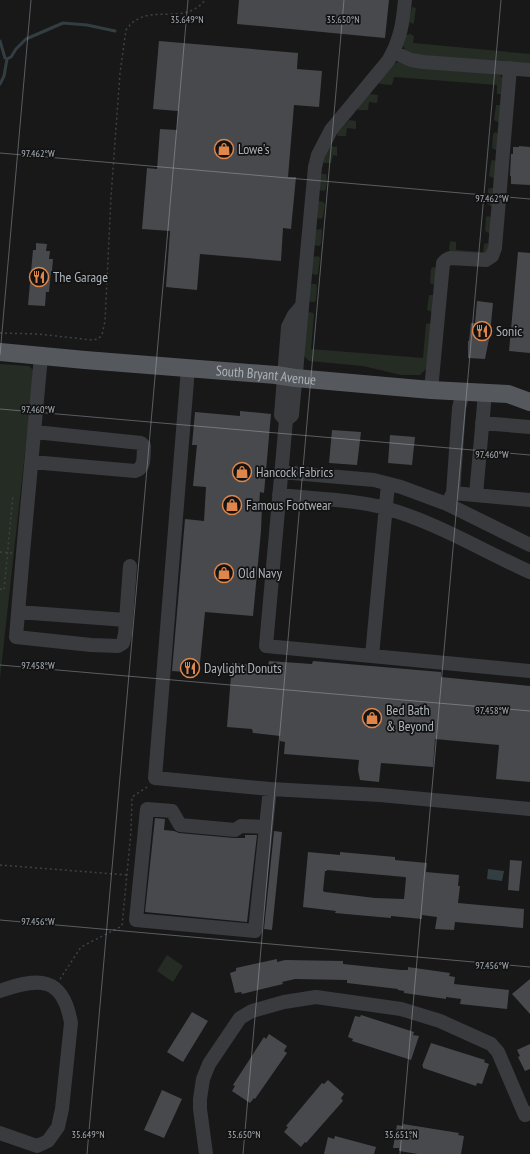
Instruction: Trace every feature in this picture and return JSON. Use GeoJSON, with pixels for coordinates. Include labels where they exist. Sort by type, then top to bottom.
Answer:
{"type":"FeatureCollection","features":[{"type":"Feature","properties":{"kind":"main road","name":"South Bryant Avenue"},"geometry":{"type":"LineString","coordinates":[[0,352],[432,390],[508,394],[530,402]]}},
{"type":"Feature","properties":{"kind":"main road"},"geometry":{"type":"LineString","coordinates":[[508,394],[530,390]]}},
{"type":"Feature","properties":{"kind":"street"},"geometry":{"type":"LineString","coordinates":[[405,0],[401,29],[394,52],[331,130],[318,155],[315,168],[301,306],[290,377],[292,415],[286,420],[266,646],[530,671]]}},
{"type":"Feature","properties":{"kind":"street"},"geometry":{"type":"LineString","coordinates":[[394,52],[411,60],[423,62],[530,70]]}},
{"type":"Feature","properties":{"kind":"street"},"geometry":{"type":"LineString","coordinates":[[432,390],[443,263],[450,258],[486,260],[492,256],[495,248],[510,68]]}},
{"type":"Feature","properties":{"kind":"street"},"geometry":{"type":"LineString","coordinates":[[41,356],[16,637],[91,645],[118,646],[123,643],[130,566]]}},
{"type":"Feature","properties":{"kind":"street"},"geometry":{"type":"LineString","coordinates":[[188,368],[155,778],[270,789],[380,795],[530,809]]}},
{"type":"Feature","properties":{"kind":"street"},"geometry":{"type":"LineString","coordinates":[[450,498],[459,408],[463,392]]}},
{"type":"Feature","properties":{"kind":"street"},"geometry":{"type":"LineString","coordinates":[[476,495],[485,393]]}},
{"type":"Feature","properties":{"kind":"street"},"geometry":{"type":"LineString","coordinates":[[482,423],[530,427]]}},
{"type":"Feature","properties":{"kind":"street"},"geometry":{"type":"LineString","coordinates":[[32,462],[135,471],[139,470],[142,466],[144,446],[141,443],[35,432]]}},
{"type":"Feature","properties":{"kind":"street"},"geometry":{"type":"LineString","coordinates":[[281,472],[374,480],[450,498],[476,495],[530,500]]}},
{"type":"Feature","properties":{"kind":"street"},"geometry":{"type":"LineString","coordinates":[[372,656],[388,484]]}},
{"type":"Feature","properties":{"kind":"street"},"geometry":{"type":"LineString","coordinates":[[280,494],[360,503],[385,508],[437,527],[530,572]]}},
{"type":"Feature","properties":{"kind":"street"},"geometry":{"type":"LineString","coordinates":[[450,498],[507,534],[530,545]]}},
{"type":"Feature","properties":{"kind":"street"},"geometry":{"type":"LineString","coordinates":[[498,556],[507,534]]}},
{"type":"Feature","properties":{"kind":"street"},"geometry":{"type":"LineString","coordinates":[[18,612],[126,620]]}},
{"type":"Feature","properties":{"kind":"street"},"geometry":{"type":"LineString","coordinates":[[266,827],[241,826],[235,830],[180,825],[172,811],[147,809],[136,920],[255,931],[266,827],[270,789]]}},
{"type":"Feature","properties":{"kind":"street"},"geometry":{"type":"LineString","coordinates":[[0,991],[28,983],[46,983],[54,987],[62,996],[68,1009],[71,1023],[62,1109],[58,1127],[48,1141],[37,1146],[0,1134]]}},
{"type":"Feature","properties":{"kind":"street"},"geometry":{"type":"LineString","coordinates":[[206,1154],[200,1099],[203,1079],[209,1064],[240,1018],[252,1010],[305,998],[316,997],[402,1009],[440,1021],[491,1044],[498,1052],[525,1115],[530,1113]]}},
{"type":"Feature","properties":{"kind":"path"},"geometry":{"type":"LineString","coordinates":[[178,10],[190,11],[205,0]]}},
{"type":"Feature","properties":{"kind":"path"},"geometry":{"type":"LineString","coordinates":[[0,333],[38,334],[92,340],[98,339],[102,335],[105,321],[111,197],[124,40],[126,30],[133,19]]}},
{"type":"Feature","properties":{"kind":"path"},"geometry":{"type":"LineString","coordinates":[[0,589],[4,590],[13,495]]}},
{"type":"Feature","properties":{"kind":"path"},"geometry":{"type":"LineString","coordinates":[[0,552],[8,553]]}},
{"type":"Feature","properties":{"kind":"path"},"geometry":{"type":"LineString","coordinates":[[0,865],[127,875]]}},
{"type":"Feature","properties":{"kind":"path"},"geometry":{"type":"LineString","coordinates":[[54,987],[81,947],[122,926]]}},
{"type":"Feature","properties":{"kind":"shaded area"},"geometry":{"type":"Polygon","coordinates":[[[412,7],[416,8],[413,24],[409,22],[412,7]]]}},
{"type":"Feature","properties":{"kind":"shaded area"},"geometry":{"type":"Polygon","coordinates":[[[410,34],[414,36],[413,43],[530,54],[530,64],[424,56],[415,54],[406,50],[403,46],[406,35],[410,34]]]}},
{"type":"Feature","properties":{"kind":"shaded area"},"geometry":{"type":"Polygon","coordinates":[[[399,62],[500,75],[502,78],[501,94],[497,94],[497,85],[394,77],[392,85],[380,84],[379,82],[395,63],[399,62]]]}},
{"type":"Feature","properties":{"kind":"shaded area"},"geometry":{"type":"Polygon","coordinates":[[[369,94],[378,95],[377,103],[369,102],[368,110],[358,110],[358,107],[369,94]]]}},
{"type":"Feature","properties":{"kind":"shaded area"},"geometry":{"type":"Polygon","coordinates":[[[496,105],[500,105],[500,122],[494,120],[496,105]]]}},
{"type":"Feature","properties":{"kind":"shaded area"},"geometry":{"type":"Polygon","coordinates":[[[349,120],[356,121],[356,129],[347,128],[346,136],[338,136],[337,134],[349,120]]]}},
{"type":"Feature","properties":{"kind":"shaded area"},"geometry":{"type":"Polygon","coordinates":[[[495,132],[499,134],[496,150],[492,148],[493,134],[495,132]]]}},
{"type":"Feature","properties":{"kind":"shaded area"},"geometry":{"type":"Polygon","coordinates":[[[330,146],[337,147],[337,156],[333,155],[331,163],[324,163],[323,158],[330,146]]]}},
{"type":"Feature","properties":{"kind":"shaded area"},"geometry":{"type":"Polygon","coordinates":[[[492,160],[496,161],[494,178],[489,176],[492,160]]]}},
{"type":"Feature","properties":{"kind":"shaded area"},"geometry":{"type":"Polygon","coordinates":[[[320,174],[326,174],[327,176],[326,189],[324,191],[319,190],[320,174]]]}},
{"type":"Feature","properties":{"kind":"shaded area"},"geometry":{"type":"Polygon","coordinates":[[[493,188],[493,205],[491,206],[487,204],[488,189],[493,188]]]}},
{"type":"Feature","properties":{"kind":"shaded area"},"geometry":{"type":"Polygon","coordinates":[[[319,201],[325,204],[323,217],[321,219],[317,218],[319,201]]]}},
{"type":"Feature","properties":{"kind":"shaded area"},"geometry":{"type":"Polygon","coordinates":[[[486,217],[491,217],[490,233],[485,231],[486,217]]]}},
{"type":"Feature","properties":{"kind":"shaded area"},"geometry":{"type":"Polygon","coordinates":[[[321,229],[321,244],[319,246],[314,245],[315,230],[321,229]]]}},
{"type":"Feature","properties":{"kind":"shaded area"},"geometry":{"type":"Polygon","coordinates":[[[450,241],[456,242],[456,250],[483,252],[484,244],[488,243],[488,251],[484,254],[451,252],[449,249],[450,241]]]}},
{"type":"Feature","properties":{"kind":"shaded area"},"geometry":{"type":"Polygon","coordinates":[[[318,256],[320,258],[317,275],[312,274],[313,257],[318,256]]]}},
{"type":"Feature","properties":{"kind":"shaded area"},"geometry":{"type":"Polygon","coordinates":[[[433,267],[436,268],[435,284],[431,284],[431,269],[433,267]]]}},
{"type":"Feature","properties":{"kind":"shaded area"},"geometry":{"type":"Polygon","coordinates":[[[316,284],[317,286],[316,301],[314,302],[309,300],[310,285],[316,284]]]}},
{"type":"Feature","properties":{"kind":"shaded area"},"geometry":{"type":"Polygon","coordinates":[[[429,295],[433,295],[432,312],[427,310],[429,295]]]}},
{"type":"Feature","properties":{"kind":"shaded area"},"geometry":{"type":"Polygon","coordinates":[[[309,312],[313,313],[314,315],[311,349],[423,358],[426,324],[431,323],[428,367],[420,375],[401,375],[363,366],[309,361],[304,356],[309,312]]]}},
{"type":"Feature","properties":{"kind":"shaded area"},"geometry":{"type":"Polygon","coordinates":[[[0,364],[29,366],[34,371],[0,678],[0,364]]]}},
{"type":"Feature","properties":{"kind":"shaded area"},"geometry":{"type":"Polygon","coordinates":[[[488,869],[504,871],[502,881],[487,879],[488,869]]]}},
{"type":"Feature","properties":{"kind":"shaded area"},"geometry":{"type":"Polygon","coordinates":[[[167,955],[183,966],[173,982],[157,971],[167,955]]]}},
{"type":"Feature","properties":{"kind":"building"},"geometry":{"type":"Polygon","coordinates":[[[239,0],[389,0],[385,38],[237,24],[239,0]]]}},
{"type":"Feature","properties":{"kind":"building","name":"Lowe's"},"geometry":{"type":"Polygon","coordinates":[[[159,41],[298,53],[297,69],[322,71],[319,107],[294,105],[288,177],[296,177],[291,229],[283,228],[281,261],[200,254],[197,290],[166,287],[170,231],[142,229],[147,168],[157,169],[160,129],[177,130],[178,111],[153,109],[159,41]]]}},
{"type":"Feature","properties":{"kind":"building"},"geometry":{"type":"Polygon","coordinates":[[[513,147],[530,147],[530,185],[511,184],[511,154],[513,154],[513,147]]]}},
{"type":"Feature","properties":{"kind":"building","name":"The Garage"},"geometry":{"type":"Polygon","coordinates":[[[36,243],[47,244],[46,251],[50,251],[49,259],[53,259],[49,292],[46,292],[45,306],[28,305],[33,250],[36,250],[36,243]]]}},
{"type":"Feature","properties":{"kind":"building"},"geometry":{"type":"Polygon","coordinates":[[[518,252],[530,253],[530,353],[509,351],[518,252]]]}},
{"type":"Feature","properties":{"kind":"building","name":"Sonic"},"geometry":{"type":"Polygon","coordinates":[[[477,301],[493,303],[490,334],[485,359],[468,358],[468,341],[471,323],[475,323],[477,301]]]}},
{"type":"Feature","properties":{"kind":"building"},"geometry":{"type":"Polygon","coordinates":[[[240,411],[271,414],[264,493],[260,492],[259,506],[262,507],[261,531],[253,616],[205,612],[199,673],[172,671],[185,519],[204,521],[206,487],[193,486],[197,445],[192,445],[195,412],[240,416],[240,411]]]}},
{"type":"Feature","properties":{"kind":"building"},"geometry":{"type":"Polygon","coordinates":[[[332,430],[361,432],[357,465],[329,463],[332,430]]]}},
{"type":"Feature","properties":{"kind":"building"},"geometry":{"type":"Polygon","coordinates":[[[390,435],[415,437],[412,465],[388,463],[390,435]]]}},
{"type":"Feature","properties":{"kind":"building"},"geometry":{"type":"Polygon","coordinates":[[[269,661],[312,664],[313,661],[441,672],[441,677],[530,686],[530,782],[496,779],[499,745],[435,739],[433,767],[381,763],[379,782],[360,780],[358,770],[359,760],[284,754],[285,742],[280,741],[280,736],[253,733],[252,729],[227,727],[232,663],[268,666],[269,661]]]}},
{"type":"Feature","properties":{"kind":"building"},"geometry":{"type":"Polygon","coordinates":[[[155,818],[165,819],[164,830],[179,833],[234,838],[245,838],[245,835],[257,835],[247,922],[145,912],[155,818]]]}},
{"type":"Feature","properties":{"kind":"building"},"geometry":{"type":"Polygon","coordinates":[[[274,831],[282,832],[272,930],[264,929],[274,831]]]}},
{"type":"Feature","properties":{"kind":"building"},"geometry":{"type":"Polygon","coordinates":[[[308,852],[340,855],[340,852],[395,857],[395,860],[427,863],[426,872],[459,875],[458,886],[460,886],[458,903],[524,909],[523,928],[455,922],[454,930],[435,929],[437,917],[422,915],[422,919],[391,916],[391,918],[335,913],[336,911],[303,907],[308,852]],[[327,870],[325,871],[323,891],[375,898],[404,899],[405,877],[327,870]]]}},
{"type":"Feature","properties":{"kind":"building"},"geometry":{"type":"Polygon","coordinates":[[[510,860],[522,861],[519,891],[508,890],[510,860]]]}},
{"type":"Feature","properties":{"kind":"building"},"geometry":{"type":"Polygon","coordinates":[[[277,959],[277,962],[285,960],[343,961],[343,964],[401,970],[408,970],[408,967],[450,973],[449,976],[455,977],[454,984],[509,990],[507,1009],[460,1004],[461,999],[446,997],[446,999],[404,993],[404,991],[398,989],[347,983],[347,980],[295,979],[282,982],[283,984],[242,994],[241,992],[235,993],[230,973],[236,971],[236,968],[277,959]]]}},
{"type":"Feature","properties":{"kind":"building"},"geometry":{"type":"Polygon","coordinates":[[[530,979],[530,1014],[512,994],[530,979]]]}},
{"type":"Feature","properties":{"kind":"building"},"geometry":{"type":"Polygon","coordinates":[[[192,1012],[208,1021],[183,1062],[167,1052],[192,1012]]]}},
{"type":"Feature","properties":{"kind":"building"},"geometry":{"type":"Polygon","coordinates":[[[361,1015],[414,1032],[413,1035],[419,1036],[411,1060],[352,1041],[353,1039],[348,1037],[355,1016],[360,1017],[361,1015]]]}},
{"type":"Feature","properties":{"kind":"building"},"geometry":{"type":"Polygon","coordinates":[[[269,1034],[287,1046],[284,1051],[287,1053],[255,1099],[254,1098],[250,1103],[232,1091],[235,1086],[233,1085],[264,1037],[266,1039],[269,1034]]]}},
{"type":"Feature","properties":{"kind":"building"},"geometry":{"type":"Polygon","coordinates":[[[431,1043],[485,1060],[484,1062],[489,1064],[482,1084],[477,1083],[476,1086],[423,1068],[422,1066],[431,1043]]]}},
{"type":"Feature","properties":{"kind":"building"},"geometry":{"type":"Polygon","coordinates":[[[530,1044],[530,1069],[525,1071],[518,1057],[520,1056],[517,1050],[530,1044]]]}},
{"type":"Feature","properties":{"kind":"building"},"geometry":{"type":"Polygon","coordinates":[[[328,1080],[344,1094],[341,1098],[343,1101],[301,1147],[284,1132],[288,1127],[286,1126],[322,1083],[324,1084],[328,1080]]]}},
{"type":"Feature","properties":{"kind":"building"},"geometry":{"type":"Polygon","coordinates":[[[162,1090],[182,1099],[164,1138],[144,1130],[162,1090]]]}},
{"type":"Feature","properties":{"kind":"building"},"geometry":{"type":"Polygon","coordinates":[[[403,1124],[459,1133],[458,1135],[464,1136],[461,1154],[418,1154],[399,1151],[399,1148],[393,1148],[397,1125],[403,1126],[403,1124]]]}},
{"type":"Feature","properties":{"kind":"building"},"geometry":{"type":"Polygon","coordinates":[[[335,1136],[376,1147],[374,1154],[324,1154],[328,1137],[334,1139],[335,1136]]]}},
{"type":"Feature","properties":{"kind":"waterway"},"geometry":{"type":"LineString","coordinates":[[0,84],[4,76],[7,59],[11,57],[16,49],[26,39],[63,23],[87,25],[115,31]]}},
{"type":"Feature","properties":{"kind":"waterway"},"geometry":{"type":"LineString","coordinates":[[0,41],[5,58],[7,59]]}},
{"type":"Feature","properties":{"kind":"place","name":"Lowe's"},"geometry":{"type":"Point","coordinates":[224,149]}},
{"type":"Feature","properties":{"kind":"place","name":"The Garage"},"geometry":{"type":"Point","coordinates":[39,277]}},
{"type":"Feature","properties":{"kind":"place","name":"Sonic"},"geometry":{"type":"Point","coordinates":[482,331]}},
{"type":"Feature","properties":{"kind":"place","name":"Hancock Fabrics"},"geometry":{"type":"Point","coordinates":[242,472]}},
{"type":"Feature","properties":{"kind":"place","name":"Famous Footwear"},"geometry":{"type":"Point","coordinates":[232,505]}},
{"type":"Feature","properties":{"kind":"place","name":"Old Navy"},"geometry":{"type":"Point","coordinates":[224,573]}},
{"type":"Feature","properties":{"kind":"place","name":"Daylight Donuts"},"geometry":{"type":"Point","coordinates":[190,668]}},
{"type":"Feature","properties":{"kind":"place","name":"Bed Bath & Beyond"},"geometry":{"type":"Point","coordinates":[372,718]}}]}
